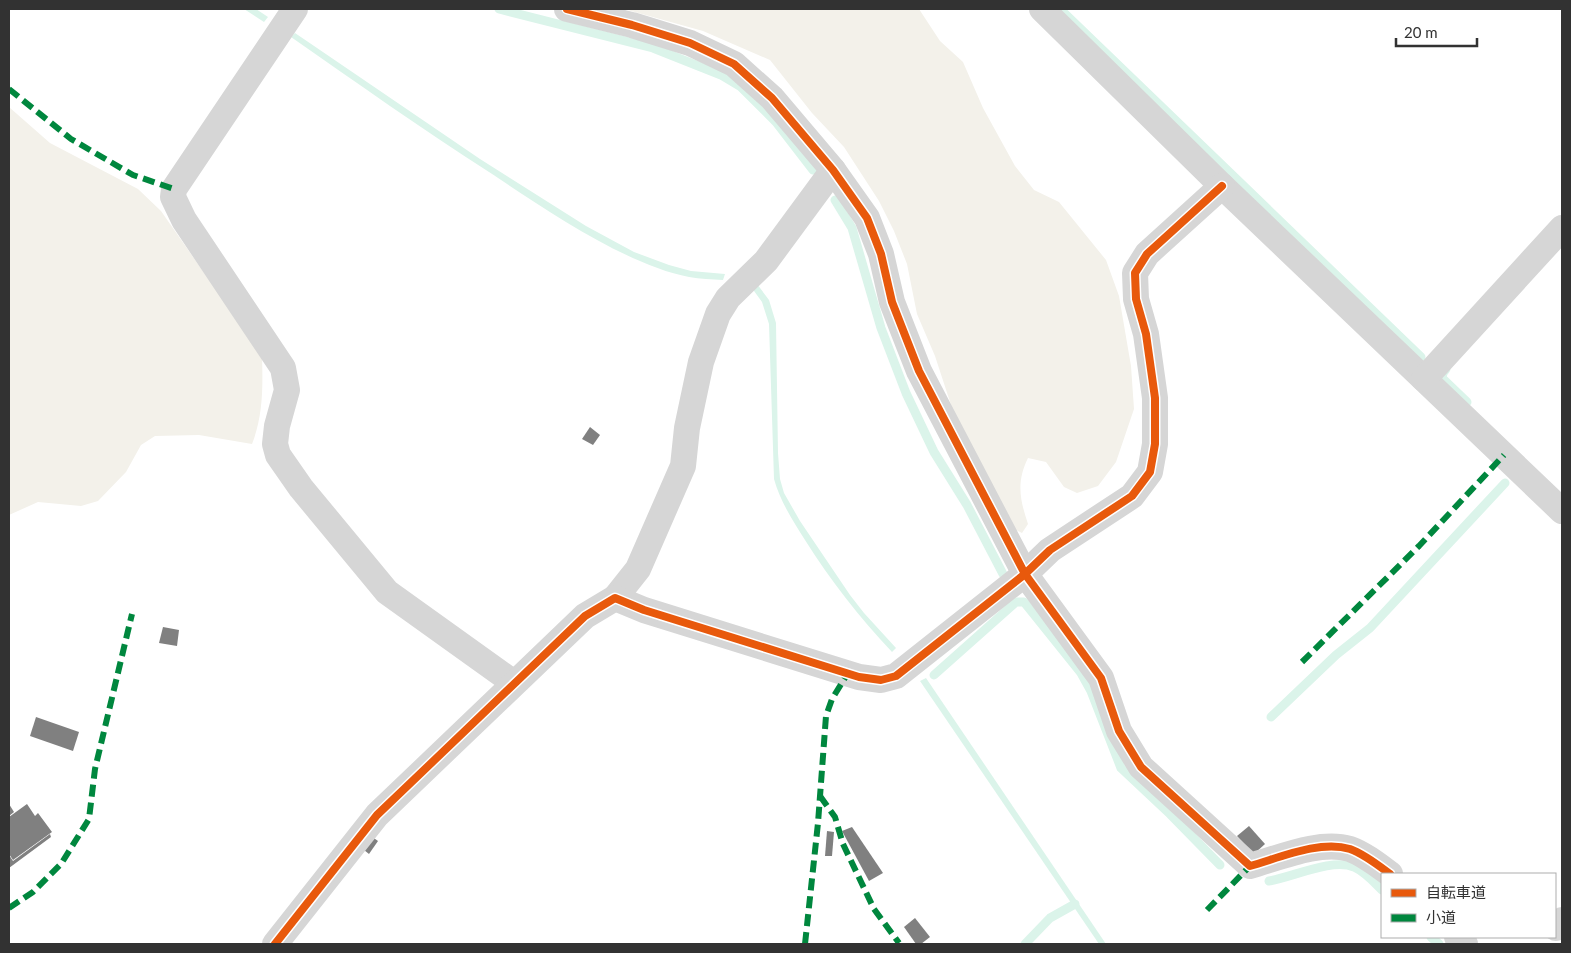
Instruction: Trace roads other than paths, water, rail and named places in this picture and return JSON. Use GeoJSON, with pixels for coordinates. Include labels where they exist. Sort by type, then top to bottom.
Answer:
{"type":"FeatureCollection","features":[{"type":"Feature","properties":{"kind":"street"},"geometry":{"type":"LineString","coordinates":[[295,9],[174,190],[173,197],[184,220],[283,368],[287,390],[277,426],[275,444],[278,454],[301,488],[387,592],[514,682]]}},
{"type":"Feature","properties":{"kind":"street"},"geometry":{"type":"LineString","coordinates":[[567,9],[632,25],[690,43],[734,64],[772,98],[833,170],[867,218],[881,254],[892,302],[920,371],[1025,574],[1101,678],[1119,731],[1141,767],[1250,866],[1310,850],[1339,848],[1363,856],[1388,873]]}},
{"type":"Feature","properties":{"kind":"street"},"geometry":{"type":"LineString","coordinates":[[1042,9],[1222,186],[1562,511]]}},
{"type":"Feature","properties":{"kind":"street"},"geometry":{"type":"LineString","coordinates":[[275,944],[377,815],[585,616],[615,598],[638,568],[684,466],[687,428],[701,362],[718,314],[728,298],[766,261],[833,170]]}},
{"type":"Feature","properties":{"kind":"street"},"geometry":{"type":"LineString","coordinates":[[615,598],[644,610],[859,677],[881,680],[896,676],[1025,574],[1050,550],[1132,496],[1150,472],[1155,444],[1155,398],[1146,334],[1136,299],[1135,273],[1147,254],[1222,186]]}},
{"type":"Feature","properties":{"kind":"street"},"geometry":{"type":"LineString","coordinates":[[1424,379],[1562,228]]}},
{"type":"Feature","properties":{"kind":"waterway"},"geometry":{"type":"LineString","coordinates":[[499,9],[653,48],[721,75],[741,87],[776,122],[813,170]]}},
{"type":"Feature","properties":{"kind":"waterway"},"geometry":{"type":"LineString","coordinates":[[1060,9],[1421,357]]}},
{"type":"Feature","properties":{"kind":"waterway"},"geometry":{"type":"LineString","coordinates":[[835,200],[852,228],[881,328],[906,393],[934,452],[967,505],[1003,574]]}},
{"type":"Feature","properties":{"kind":"waterway"},"geometry":{"type":"LineString","coordinates":[[1446,369],[1442,378],[1467,402]]}},
{"type":"Feature","properties":{"kind":"waterway"},"geometry":{"type":"LineString","coordinates":[[1271,717],[1336,655],[1370,628],[1505,483]]}},
{"type":"Feature","properties":{"kind":"waterway"},"geometry":{"type":"LineString","coordinates":[[934,675],[1016,602],[1024,602],[1081,673],[1091,691],[1121,768],[1220,865]]}},
{"type":"Feature","properties":{"kind":"waterway"},"geometry":{"type":"LineString","coordinates":[[1269,881],[1324,866],[1345,865],[1354,867],[1362,872],[1381,889]]}},
{"type":"Feature","properties":{"kind":"waterway"},"geometry":{"type":"LineString","coordinates":[[1025,944],[1050,918],[1075,904]]}},
{"type":"Feature","properties":{"kind":"waterway"},"geometry":{"type":"LineString","coordinates":[[1432,938],[1439,944]]}}]}
